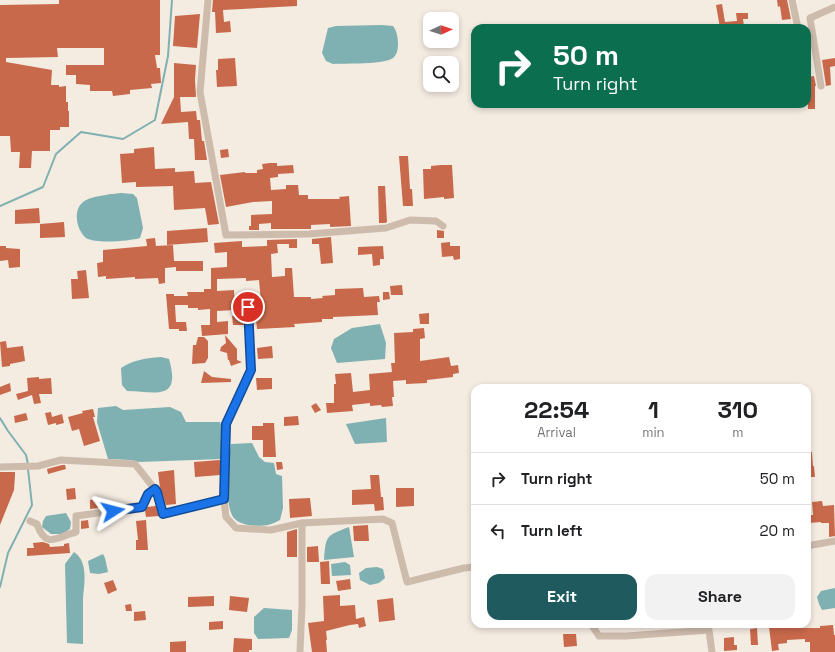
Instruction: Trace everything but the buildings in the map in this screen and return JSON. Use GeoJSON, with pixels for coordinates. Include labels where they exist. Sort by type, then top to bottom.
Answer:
{"type":"FeatureCollection","features":[{"type":"Feature","properties":{"kind":"street"},"geometry":{"type":"LineString","coordinates":[[208,0],[200,92],[226,235],[309,234],[386,228],[410,220],[436,221],[443,226]]}},
{"type":"Feature","properties":{"kind":"street"},"geometry":{"type":"LineString","coordinates":[[792,0],[797,24]]}},
{"type":"Feature","properties":{"kind":"street"},"geometry":{"type":"LineString","coordinates":[[811,24],[810,18],[835,7]]}},
{"type":"Feature","properties":{"kind":"street"},"geometry":{"type":"LineString","coordinates":[[811,24],[821,86]]}},
{"type":"Feature","properties":{"kind":"street"},"geometry":{"type":"LineString","coordinates":[[248,307],[251,370],[226,424],[224,499],[226,517],[236,528],[271,530],[302,523],[382,519],[392,523],[407,582],[471,567]]}},
{"type":"Feature","properties":{"kind":"street"},"geometry":{"type":"LineString","coordinates":[[0,467],[38,466],[61,460],[135,464],[157,492],[163,514],[224,499]]}},
{"type":"Feature","properties":{"kind":"street"},"geometry":{"type":"LineString","coordinates":[[30,521],[37,524],[43,537],[49,540],[56,540],[63,535],[76,532],[76,516],[142,507],[148,494],[155,489]]}},
{"type":"Feature","properties":{"kind":"street"},"geometry":{"type":"LineString","coordinates":[[300,652],[302,605],[302,523]]}},
{"type":"Feature","properties":{"kind":"street"},"geometry":{"type":"LineString","coordinates":[[811,545],[835,540]]}},
{"type":"Feature","properties":{"kind":"street"},"geometry":{"type":"LineString","coordinates":[[594,628],[599,636],[626,636],[700,628]]}},
{"type":"Feature","properties":{"kind":"street"},"geometry":{"type":"LineString","coordinates":[[709,628],[712,652]]}},
{"type":"Feature","properties":{"kind":"water"},"geometry":{"type":"Polygon","coordinates":[[[336,26],[393,26],[396,32],[398,48],[393,58],[381,62],[364,63],[333,64],[326,61],[322,53],[328,28],[336,26]]]}},
{"type":"Feature","properties":{"kind":"water"},"geometry":{"type":"Polygon","coordinates":[[[121,193],[133,194],[137,198],[143,228],[140,238],[121,241],[97,241],[86,238],[81,232],[77,221],[77,212],[83,202],[91,198],[121,193]]]}},
{"type":"Feature","properties":{"kind":"water"},"geometry":{"type":"Polygon","coordinates":[[[380,324],[386,343],[385,359],[337,363],[331,348],[334,339],[352,328],[380,324]]]}},
{"type":"Feature","properties":{"kind":"water"},"geometry":{"type":"Polygon","coordinates":[[[161,357],[169,359],[172,372],[172,382],[169,388],[164,391],[157,392],[127,391],[122,385],[121,368],[140,360],[161,357]]]}},
{"type":"Feature","properties":{"kind":"water"},"geometry":{"type":"Polygon","coordinates":[[[116,406],[123,410],[170,407],[181,412],[186,422],[220,422],[222,428],[221,459],[139,462],[108,459],[97,422],[98,408],[116,406]]]}},
{"type":"Feature","properties":{"kind":"water"},"geometry":{"type":"Polygon","coordinates":[[[386,418],[387,442],[355,444],[346,424],[386,418]]]}},
{"type":"Feature","properties":{"kind":"water"},"geometry":{"type":"Polygon","coordinates":[[[252,443],[259,457],[265,462],[274,463],[276,474],[282,476],[283,508],[280,520],[268,525],[253,526],[243,524],[238,521],[232,515],[228,499],[227,480],[231,444],[252,443]]]}},
{"type":"Feature","properties":{"kind":"water"},"geometry":{"type":"Polygon","coordinates":[[[66,513],[71,522],[70,529],[62,534],[51,534],[42,527],[46,516],[66,513]]]}},
{"type":"Feature","properties":{"kind":"water"},"geometry":{"type":"Polygon","coordinates":[[[349,527],[354,557],[324,560],[327,541],[329,538],[336,532],[349,527]]]}},
{"type":"Feature","properties":{"kind":"water"},"geometry":{"type":"Polygon","coordinates":[[[74,552],[79,556],[84,568],[83,644],[67,643],[65,564],[74,552]]]}},
{"type":"Feature","properties":{"kind":"water"},"geometry":{"type":"Polygon","coordinates":[[[103,554],[108,572],[99,574],[90,573],[88,561],[103,554]]]}},
{"type":"Feature","properties":{"kind":"water"},"geometry":{"type":"Polygon","coordinates":[[[345,562],[350,565],[351,575],[332,576],[331,564],[345,562]]]}},
{"type":"Feature","properties":{"kind":"water"},"geometry":{"type":"Polygon","coordinates":[[[377,567],[383,569],[385,578],[379,583],[370,585],[360,580],[359,573],[366,568],[377,567]]]}},
{"type":"Feature","properties":{"kind":"water"},"geometry":{"type":"Polygon","coordinates":[[[835,588],[835,608],[822,610],[817,597],[821,591],[835,588]]]}},
{"type":"Feature","properties":{"kind":"water"},"geometry":{"type":"Polygon","coordinates":[[[264,608],[292,610],[292,630],[289,638],[258,639],[254,633],[254,617],[264,608]]]}},
{"type":"Feature","properties":{"kind":"waterway"},"geometry":{"type":"LineString","coordinates":[[0,206],[43,187],[56,154],[81,132],[123,139],[155,120],[168,56],[172,0]]}},
{"type":"Feature","properties":{"kind":"waterway"},"geometry":{"type":"LineString","coordinates":[[0,418],[26,455],[28,464]]}},
{"type":"Feature","properties":{"kind":"waterway"},"geometry":{"type":"LineString","coordinates":[[0,587],[8,553],[32,505],[28,469]]}},
{"type":"Feature","properties":{"kind":"route"},"geometry":{"type":"LineString","coordinates":[[113,511],[142,507],[148,494],[155,489],[163,514],[224,499],[226,424],[251,370],[248,307]]}}]}
